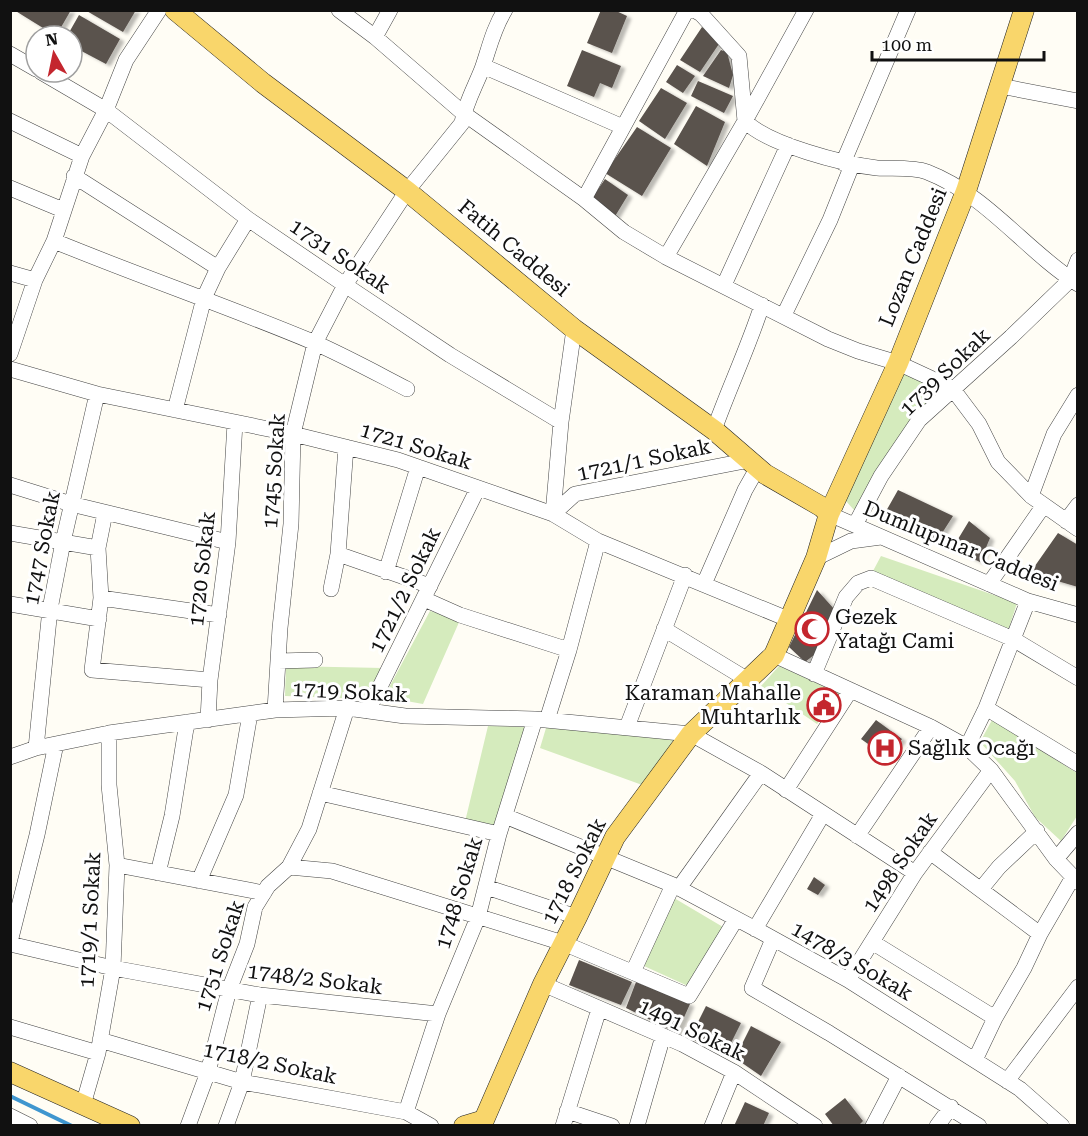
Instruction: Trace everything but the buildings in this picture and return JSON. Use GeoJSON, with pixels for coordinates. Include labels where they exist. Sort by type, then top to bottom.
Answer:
{"type":"FeatureCollection","features":[{"type":"Feature","properties":{"kind":"main road","name":"Fatih Caddesi"},"geometry":{"type":"LineString","coordinates":[[175,10],[263,83],[407,191],[574,329],[714,430],[765,474],[822,507],[829,514]]}},
{"type":"Feature","properties":{"kind":"main road","name":"Lozan Caddesi"},"geometry":{"type":"LineString","coordinates":[[829,514],[898,363],[966,191],[1024,10]]}},
{"type":"Feature","properties":{"kind":"main road","name":"1718 Sokak"},"geometry":{"type":"LineString","coordinates":[[464,1125],[486,1124],[543,984],[615,837],[691,734],[774,655],[816,558],[829,514]]}},
{"type":"Feature","properties":{"kind":"main road"},"geometry":{"type":"LineString","coordinates":[[10,1072],[130,1125]]}},
{"type":"Feature","properties":{"kind":"street"},"geometry":{"type":"LineString","coordinates":[[10,354],[34,280],[54,241],[82,156],[106,110],[126,60],[159,10]]}},
{"type":"Feature","properties":{"kind":"street"},"geometry":{"type":"LineString","coordinates":[[339,10],[463,114],[584,199],[624,232],[666,257],[828,339],[898,363],[952,388],[979,424],[998,462],[1030,496],[1072,525],[1077,505]]}},
{"type":"Feature","properties":{"kind":"street"},"geometry":{"type":"LineString","coordinates":[[375,38],[390,10]]}},
{"type":"Feature","properties":{"kind":"street","name":"1745 Sokak"},"geometry":{"type":"LineString","coordinates":[[275,710],[291,524],[293,434],[315,343],[345,285],[407,191],[462,123],[463,114],[483,66],[497,22],[505,10]]}},
{"type":"Feature","properties":{"kind":"street"},"geometry":{"type":"LineString","coordinates":[[666,257],[806,10]]}},
{"type":"Feature","properties":{"kind":"street"},"geometry":{"type":"LineString","coordinates":[[784,315],[830,220],[848,164],[908,10]]}},
{"type":"Feature","properties":{"kind":"street"},"geometry":{"type":"LineString","coordinates":[[584,199],[623,127],[696,11],[739,56],[745,121],[752,128],[788,145],[848,164],[925,171],[966,191],[1074,282]]}},
{"type":"Feature","properties":{"kind":"street"},"geometry":{"type":"LineString","coordinates":[[10,54],[24,62]]}},
{"type":"Feature","properties":{"kind":"street"},"geometry":{"type":"LineString","coordinates":[[483,66],[623,127]]}},
{"type":"Feature","properties":{"kind":"street","name":"1731 Sokak"},"geometry":{"type":"LineString","coordinates":[[62,84],[106,110],[248,219],[345,285],[450,355],[561,422]]}},
{"type":"Feature","properties":{"kind":"street"},"geometry":{"type":"LineString","coordinates":[[1000,86],[1077,101]]}},
{"type":"Feature","properties":{"kind":"street"},"geometry":{"type":"LineString","coordinates":[[10,121],[82,156]]}},
{"type":"Feature","properties":{"kind":"street"},"geometry":{"type":"LineString","coordinates":[[724,285],[788,145]]}},
{"type":"Feature","properties":{"kind":"street"},"geometry":{"type":"LineString","coordinates":[[74,176],[218,268]]}},
{"type":"Feature","properties":{"kind":"street"},"geometry":{"type":"LineString","coordinates":[[10,188],[63,210]]}},
{"type":"Feature","properties":{"kind":"street"},"geometry":{"type":"LineString","coordinates":[[175,410],[204,298],[218,268],[248,219]]}},
{"type":"Feature","properties":{"kind":"street"},"geometry":{"type":"LineString","coordinates":[[54,241],[130,273],[204,298],[315,343],[407,389]]}},
{"type":"Feature","properties":{"kind":"street","name":"1739 Sokak"},"geometry":{"type":"LineString","coordinates":[[855,525],[881,476],[919,420],[952,388],[1074,282],[1077,260]]}},
{"type":"Feature","properties":{"kind":"street"},"geometry":{"type":"LineString","coordinates":[[10,273],[34,280]]}},
{"type":"Feature","properties":{"kind":"street"},"geometry":{"type":"LineString","coordinates":[[714,430],[728,389],[750,342],[762,305]]}},
{"type":"Feature","properties":{"kind":"street"},"geometry":{"type":"LineString","coordinates":[[553,514],[561,422],[574,329]]}},
{"type":"Feature","properties":{"kind":"street","name":"1721 Sokak"},"geometry":{"type":"LineString","coordinates":[[10,369],[97,394],[293,434],[418,466],[553,514],[598,541],[790,620]]}},
{"type":"Feature","properties":{"kind":"street","name":"1747 Sokak"},"geometry":{"type":"LineString","coordinates":[[36,748],[50,609],[71,504],[97,394]]}},
{"type":"Feature","properties":{"kind":"street"},"geometry":{"type":"LineString","coordinates":[[1030,496],[1054,434],[1077,395]]}},
{"type":"Feature","properties":{"kind":"street","name":"1720 Sokak"},"geometry":{"type":"LineString","coordinates":[[208,720],[210,680],[228,542],[235,423]]}},
{"type":"Feature","properties":{"kind":"street"},"geometry":{"type":"LineString","coordinates":[[331,589],[338,554],[346,447]]}},
{"type":"Feature","properties":{"kind":"street"},"geometry":{"type":"LineString","coordinates":[[705,584],[754,463]]}},
{"type":"Feature","properties":{"kind":"street","name":"1721/1 Sokak"},"geometry":{"type":"LineString","coordinates":[[553,514],[575,494],[754,463]]}},
{"type":"Feature","properties":{"kind":"street"},"geometry":{"type":"LineString","coordinates":[[386,572],[418,466]]}},
{"type":"Feature","properties":{"kind":"street"},"geometry":{"type":"LineString","coordinates":[[10,485],[105,513],[228,542]]}},
{"type":"Feature","properties":{"kind":"street","name":"1721/2 Sokak"},"geometry":{"type":"LineString","coordinates":[[368,711],[478,488]]}},
{"type":"Feature","properties":{"kind":"street"},"geometry":{"type":"LineString","coordinates":[[989,584],[1044,505]]}},
{"type":"Feature","properties":{"kind":"street"},"geometry":{"type":"LineString","coordinates":[[105,513],[98,548],[101,597],[92,670],[210,680]]}},
{"type":"Feature","properties":{"kind":"street","name":"Dumlupınar Caddesi"},"geometry":{"type":"LineString","coordinates":[[829,514],[1028,601],[1077,615]]}},
{"type":"Feature","properties":{"kind":"street"},"geometry":{"type":"LineString","coordinates":[[11,536],[98,548]]}},
{"type":"Feature","properties":{"kind":"street"},"geometry":{"type":"LineString","coordinates":[[816,558],[851,541],[882,537]]}},
{"type":"Feature","properties":{"kind":"street","name":"1748 Sokak"},"geometry":{"type":"LineString","coordinates":[[406,1112],[438,1014],[478,917],[505,816],[569,650],[598,541]]}},
{"type":"Feature","properties":{"kind":"street"},"geometry":{"type":"LineString","coordinates":[[338,554],[386,572],[427,593],[460,615],[569,650]]}},
{"type":"Feature","properties":{"kind":"street"},"geometry":{"type":"LineString","coordinates":[[627,728],[685,575]]}},
{"type":"Feature","properties":{"kind":"street"},"geometry":{"type":"LineString","coordinates":[[814,674],[846,597],[858,583],[871,578],[1013,639],[1077,678]]}},
{"type":"Feature","properties":{"kind":"street"},"geometry":{"type":"LineString","coordinates":[[101,597],[219,615]]}},
{"type":"Feature","properties":{"kind":"street"},"geometry":{"type":"LineString","coordinates":[[967,747],[986,708],[1028,601]]}},
{"type":"Feature","properties":{"kind":"street"},"geometry":{"type":"LineString","coordinates":[[10,604],[99,619]]}},
{"type":"Feature","properties":{"kind":"street"},"geometry":{"type":"LineString","coordinates":[[664,629],[748,680]]}},
{"type":"Feature","properties":{"kind":"street"},"geometry":{"type":"LineString","coordinates":[[774,655],[930,727],[967,747],[991,770],[1056,859],[1075,879],[1040,934],[975,1060]]}},
{"type":"Feature","properties":{"kind":"street"},"geometry":{"type":"LineString","coordinates":[[278,661],[315,660]]}},
{"type":"Feature","properties":{"kind":"street"},"geometry":{"type":"LineString","coordinates":[[786,790],[850,691]]}},
{"type":"Feature","properties":{"kind":"street","name":"1719 Sokak"},"geometry":{"type":"LineString","coordinates":[[10,757],[36,748],[109,734],[275,710],[347,708],[405,716],[541,720],[691,734]]}},
{"type":"Feature","properties":{"kind":"street","name":"1751 Sokak"},"geometry":{"type":"LineString","coordinates":[[188,1125],[208,1072],[229,990],[247,944],[255,907],[268,886],[289,867],[309,829],[347,708]]}},
{"type":"Feature","properties":{"kind":"street"},"geometry":{"type":"LineString","coordinates":[[986,708],[1077,764]]}},
{"type":"Feature","properties":{"kind":"street"},"geometry":{"type":"LineString","coordinates":[[199,881],[236,795],[250,714]]}},
{"type":"Feature","properties":{"kind":"street"},"geometry":{"type":"LineString","coordinates":[[158,873],[172,816],[187,722]]}},
{"type":"Feature","properties":{"kind":"street"},"geometry":{"type":"LineString","coordinates":[[856,836],[930,727]]}},
{"type":"Feature","properties":{"kind":"street","name":"1719/1 Sokak"},"geometry":{"type":"LineString","coordinates":[[83,1105],[99,1046],[113,968],[117,865],[109,785],[109,734]]}},
{"type":"Feature","properties":{"kind":"street"},"geometry":{"type":"LineString","coordinates":[[691,734],[761,772],[915,873]]}},
{"type":"Feature","properties":{"kind":"street"},"geometry":{"type":"LineString","coordinates":[[10,943],[38,836],[56,744]]}},
{"type":"Feature","properties":{"kind":"street","name":"1498 Sokak"},"geometry":{"type":"LineString","coordinates":[[848,980],[915,873],[991,770]]}},
{"type":"Feature","properties":{"kind":"street"},"geometry":{"type":"LineString","coordinates":[[633,972],[676,886],[761,772]]}},
{"type":"Feature","properties":{"kind":"street"},"geometry":{"type":"LineString","coordinates":[[320,793],[499,834]]}},
{"type":"Feature","properties":{"kind":"street","name":"1478/3 Sokak"},"geometry":{"type":"LineString","coordinates":[[505,816],[676,886],[848,980],[1020,1089],[1062,1125]]}},
{"type":"Feature","properties":{"kind":"street"},"geometry":{"type":"LineString","coordinates":[[827,817],[764,934],[752,988],[979,1125]]}},
{"type":"Feature","properties":{"kind":"street"},"geometry":{"type":"LineString","coordinates":[[981,890],[999,867],[1037,831]]}},
{"type":"Feature","properties":{"kind":"street"},"geometry":{"type":"LineString","coordinates":[[1056,859],[1077,833]]}},
{"type":"Feature","properties":{"kind":"street"},"geometry":{"type":"LineString","coordinates":[[930,852],[1040,934]]}},
{"type":"Feature","properties":{"kind":"street"},"geometry":{"type":"LineString","coordinates":[[117,865],[264,893]]}},
{"type":"Feature","properties":{"kind":"street"},"geometry":{"type":"LineString","coordinates":[[289,867],[332,871],[563,944],[689,996],[735,919]]}},
{"type":"Feature","properties":{"kind":"street"},"geometry":{"type":"LineString","coordinates":[[486,887],[577,917]]}},
{"type":"Feature","properties":{"kind":"street"},"geometry":{"type":"LineString","coordinates":[[872,942],[995,1018]]}},
{"type":"Feature","properties":{"kind":"street","name":"1748/2 Sokak"},"geometry":{"type":"LineString","coordinates":[[10,943],[113,968],[229,990],[438,1014]]}},
{"type":"Feature","properties":{"kind":"street","name":"1491 Sokak"},"geometry":{"type":"LineString","coordinates":[[543,984],[682,1044],[734,1072],[812,1124]]}},
{"type":"Feature","properties":{"kind":"street"},"geometry":{"type":"LineString","coordinates":[[1007,1081],[1077,987]]}},
{"type":"Feature","properties":{"kind":"street"},"geometry":{"type":"LineString","coordinates":[[226,1125],[242,1082],[260,995]]}},
{"type":"Feature","properties":{"kind":"street"},"geometry":{"type":"LineString","coordinates":[[599,1009],[565,1118],[612,1125]]}},
{"type":"Feature","properties":{"kind":"street","name":"1718/2 Sokak"},"geometry":{"type":"LineString","coordinates":[[10,1027],[99,1046],[242,1082],[406,1112],[431,1125]]}},
{"type":"Feature","properties":{"kind":"street"},"geometry":{"type":"LineString","coordinates":[[637,1125],[663,1036]]}},
{"type":"Feature","properties":{"kind":"street"},"geometry":{"type":"LineString","coordinates":[[712,1125],[734,1072]]}},
{"type":"Feature","properties":{"kind":"street"},"geometry":{"type":"LineString","coordinates":[[873,1125],[899,1076]]}},
{"type":"Feature","properties":{"kind":"street"},"geometry":{"type":"LineString","coordinates":[[937,1125],[951,1107]]}},
{"type":"Feature","properties":{"kind":"street"},"geometry":{"type":"LineString","coordinates":[[10,1116],[30,1125]]}},
{"type":"Feature","properties":{"kind":"green space"},"geometry":{"type":"Polygon","coordinates":[[[903,372],[938,389],[854,510],[845,500],[903,372]]]}},
{"type":"Feature","properties":{"kind":"green space"},"geometry":{"type":"Polygon","coordinates":[[[881,556],[1017,603],[1008,631],[873,571],[881,556]]]}},
{"type":"Feature","properties":{"kind":"green space"},"geometry":{"type":"Polygon","coordinates":[[[430,611],[460,620],[423,704],[384,697],[430,611]]]}},
{"type":"Feature","properties":{"kind":"green space"},"geometry":{"type":"Polygon","coordinates":[[[286,666],[383,668],[369,699],[285,696],[286,666]]]}},
{"type":"Feature","properties":{"kind":"green space"},"geometry":{"type":"Polygon","coordinates":[[[779,666],[839,693],[836,699],[821,692],[811,710],[822,718],[817,724],[761,686],[779,666]]]}},
{"type":"Feature","properties":{"kind":"green space"},"geometry":{"type":"Polygon","coordinates":[[[992,720],[1077,773],[1077,816],[1061,841],[1035,817],[1015,781],[980,742],[992,720]]]}},
{"type":"Feature","properties":{"kind":"green space"},"geometry":{"type":"Polygon","coordinates":[[[488,726],[526,727],[496,828],[464,826],[488,726]]]}},
{"type":"Feature","properties":{"kind":"green space"},"geometry":{"type":"Polygon","coordinates":[[[546,728],[675,737],[645,786],[540,748],[546,728]]]}},
{"type":"Feature","properties":{"kind":"green space"},"geometry":{"type":"Polygon","coordinates":[[[674,898],[723,927],[688,986],[644,966],[674,898]]]}},
{"type":"Feature","properties":{"kind":"waterway"},"geometry":{"type":"LineString","coordinates":[[10,1096],[72,1126]]}},
{"type":"Feature","properties":{"kind":"place","name":"Gezek Yatağı Cami"},"geometry":{"type":"Point","coordinates":[812,629]}},
{"type":"Feature","properties":{"kind":"place","name":"Karaman Mahalle Muhtarlık"},"geometry":{"type":"Point","coordinates":[824,705]}},
{"type":"Feature","properties":{"kind":"place","name":"Sağlık Ocağı"},"geometry":{"type":"Point","coordinates":[885,748]}}]}
